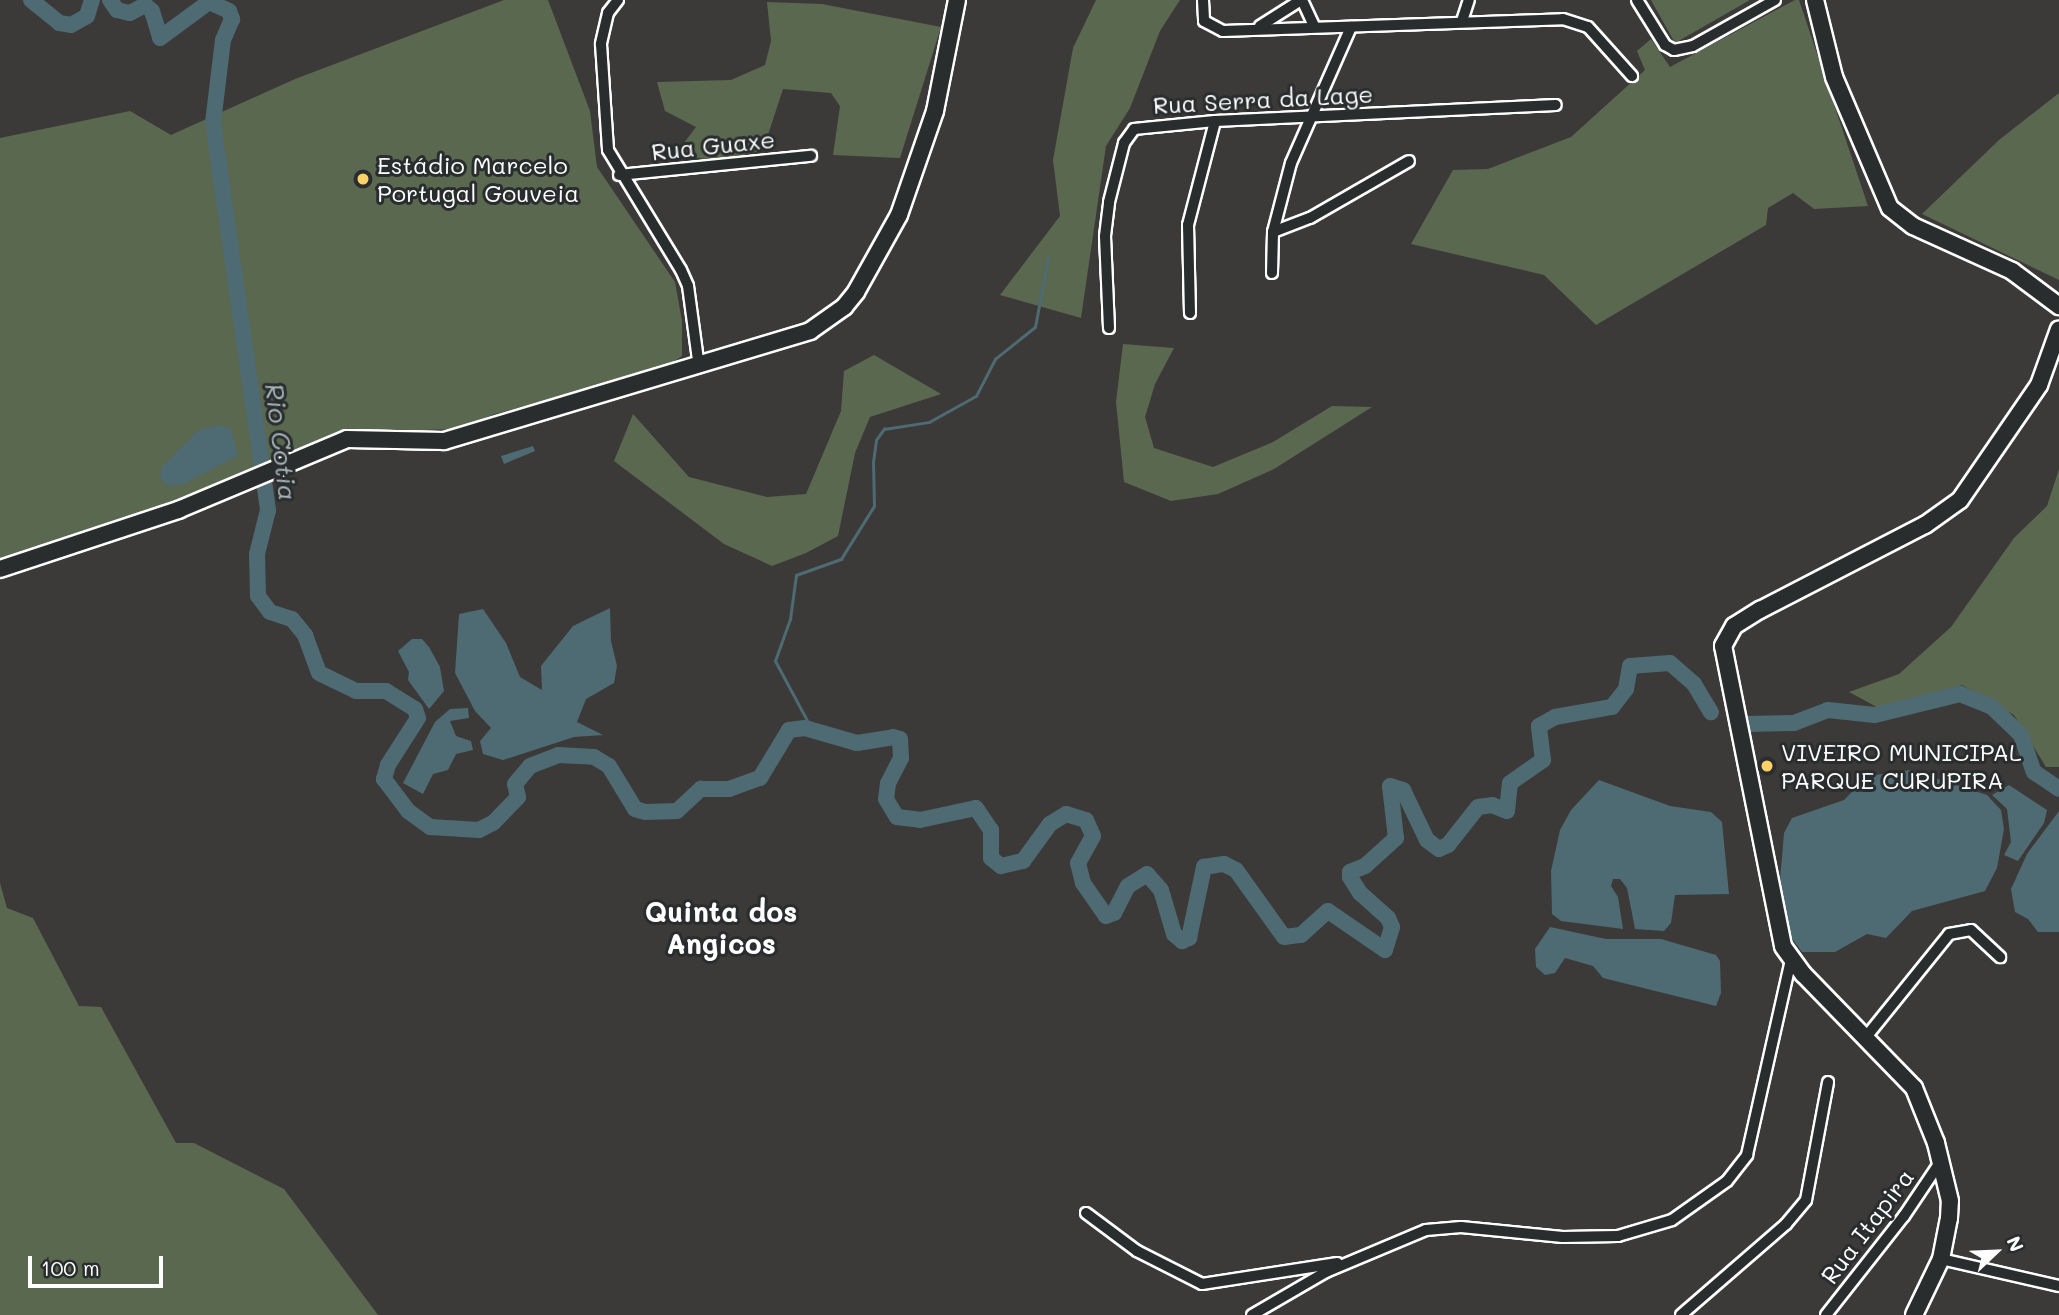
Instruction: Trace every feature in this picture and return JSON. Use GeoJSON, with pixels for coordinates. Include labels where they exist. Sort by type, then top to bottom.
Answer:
{"type":"FeatureCollection","features":[{"type":"Feature","properties":{"kind":"street"},"geometry":{"type":"LineString","coordinates":[[618,0],[608,13],[601,44],[608,150],[619,175],[681,270],[690,298],[699,367]]}},
{"type":"Feature","properties":{"kind":"street"},"geometry":{"type":"LineString","coordinates":[[0,569],[178,510],[347,439],[443,441],[699,367],[810,331],[844,307],[856,292],[899,215],[931,124],[950,52],[957,0]]}},
{"type":"Feature","properties":{"kind":"street"},"geometry":{"type":"LineString","coordinates":[[1203,0],[1201,14],[1215,29],[1351,27],[1462,21],[1576,22],[1599,38],[1632,76]]}},
{"type":"Feature","properties":{"kind":"street"},"geometry":{"type":"LineString","coordinates":[[1257,27],[1301,0],[1314,26]]}},
{"type":"Feature","properties":{"kind":"street"},"geometry":{"type":"LineString","coordinates":[[1462,21],[1469,0]]}},
{"type":"Feature","properties":{"kind":"street"},"geometry":{"type":"LineString","coordinates":[[1637,0],[1665,45],[1674,50],[1693,46],[1774,0]]}},
{"type":"Feature","properties":{"kind":"street"},"geometry":{"type":"LineString","coordinates":[[1815,0],[1835,77],[1890,208],[1913,226],[2012,271],[2059,306]]}},
{"type":"Feature","properties":{"kind":"street"},"geometry":{"type":"LineString","coordinates":[[1272,273],[1273,232],[1308,117],[1351,27]]}},
{"type":"Feature","properties":{"kind":"street","name":"Rua Serra da Lage"},"geometry":{"type":"LineString","coordinates":[[1109,328],[1105,236],[1124,144],[1134,129],[1144,125],[1556,105]]}},
{"type":"Feature","properties":{"kind":"street"},"geometry":{"type":"LineString","coordinates":[[1190,313],[1188,225],[1215,121]]}},
{"type":"Feature","properties":{"kind":"street","name":"Rua Guaxe"},"geometry":{"type":"LineString","coordinates":[[619,175],[811,156]]}},
{"type":"Feature","properties":{"kind":"street"},"geometry":{"type":"LineString","coordinates":[[1273,232],[1310,218],[1409,161]]}},
{"type":"Feature","properties":{"kind":"street"},"geometry":{"type":"LineString","coordinates":[[1914,1315],[1941,1259],[1950,1200],[1941,1161],[1914,1088],[1791,959],[1777,930],[1723,664],[1728,635],[1760,610],[1925,525],[1960,500],[2039,385],[2059,330]]}},
{"type":"Feature","properties":{"kind":"street"},"geometry":{"type":"LineString","coordinates":[[1867,1037],[1949,934],[1971,930],[2000,957]]}},
{"type":"Feature","properties":{"kind":"street"},"geometry":{"type":"LineString","coordinates":[[1252,1315],[1295,1287],[1349,1261],[1441,1227],[1563,1237],[1618,1236],[1672,1220],[1727,1181],[1747,1155],[1791,959]]}},
{"type":"Feature","properties":{"kind":"street"},"geometry":{"type":"LineString","coordinates":[[1681,1315],[1786,1224],[1806,1200],[1828,1082]]}},
{"type":"Feature","properties":{"kind":"street","name":"Rua Itapira"},"geometry":{"type":"LineString","coordinates":[[1826,1315],[1905,1216],[1941,1161]]}},
{"type":"Feature","properties":{"kind":"street"},"geometry":{"type":"LineString","coordinates":[[1086,1213],[1114,1229],[1137,1251],[1202,1284],[1349,1261]]}},
{"type":"Feature","properties":{"kind":"street"},"geometry":{"type":"LineString","coordinates":[[1941,1259],[2059,1286]]}},
{"type":"Feature","properties":{"kind":"green space"},"geometry":{"type":"Polygon","coordinates":[[[504,0],[548,0],[590,111],[597,167],[675,282],[682,321],[682,356],[661,370],[495,414],[456,429],[353,432],[325,438],[169,503],[0,562],[0,138],[130,111],[171,135],[295,79],[504,0]]]}},
{"type":"Feature","properties":{"kind":"green space"},"geometry":{"type":"Polygon","coordinates":[[[1096,0],[1180,0],[1160,31],[1130,108],[1106,146],[1081,318],[1000,295],[1060,216],[1053,160],[1073,48],[1096,0]]]}},
{"type":"Feature","properties":{"kind":"green space"},"geometry":{"type":"Polygon","coordinates":[[[1651,0],[1750,0],[1675,43],[1651,0]]]}},
{"type":"Feature","properties":{"kind":"green space"},"geometry":{"type":"Polygon","coordinates":[[[1799,0],[1868,206],[1814,209],[1793,193],[1768,208],[1766,225],[1596,325],[1544,275],[1411,244],[1453,170],[1488,169],[1571,137],[1645,70],[1637,51],[1651,39],[1670,67],[1799,0]]]}},
{"type":"Feature","properties":{"kind":"green space"},"geometry":{"type":"Polygon","coordinates":[[[767,2],[822,4],[941,27],[900,158],[833,155],[840,106],[831,93],[783,89],[763,150],[718,161],[676,154],[696,127],[665,111],[657,82],[731,80],[765,65],[771,41],[767,2]]]}},
{"type":"Feature","properties":{"kind":"green space"},"geometry":{"type":"Polygon","coordinates":[[[2059,93],[2059,280],[1922,214],[1999,140],[2059,93]]]}},
{"type":"Feature","properties":{"kind":"green space"},"geometry":{"type":"Polygon","coordinates":[[[1123,344],[1174,348],[1155,384],[1145,417],[1154,448],[1213,467],[1273,442],[1332,406],[1372,407],[1274,469],[1218,494],[1171,501],[1124,482],[1116,402],[1123,344]]]}},
{"type":"Feature","properties":{"kind":"green space"},"geometry":{"type":"Polygon","coordinates":[[[874,355],[941,394],[870,417],[855,453],[838,536],[806,553],[772,566],[724,544],[614,461],[633,414],[689,477],[767,497],[806,494],[841,411],[844,371],[874,355]]]}},
{"type":"Feature","properties":{"kind":"green space"},"geometry":{"type":"Polygon","coordinates":[[[2059,469],[2059,767],[2046,767],[2014,715],[1962,685],[1888,713],[1849,692],[1899,674],[1951,627],[2014,538],[2047,506],[2059,469]]]}},
{"type":"Feature","properties":{"kind":"green space"},"geometry":{"type":"Polygon","coordinates":[[[0,883],[7,908],[33,918],[79,1006],[101,1007],[176,1143],[194,1143],[284,1189],[378,1315],[0,1315],[0,883]]]}},
{"type":"Feature","properties":{"kind":"water"},"geometry":{"type":"Polygon","coordinates":[[[218,425],[231,429],[238,456],[183,484],[168,486],[160,478],[162,467],[199,430],[218,425]]]}},
{"type":"Feature","properties":{"kind":"water"},"geometry":{"type":"Polygon","coordinates":[[[533,446],[535,451],[504,464],[501,456],[533,446]]]}},
{"type":"Feature","properties":{"kind":"water"},"geometry":{"type":"Polygon","coordinates":[[[610,608],[611,641],[617,666],[614,683],[586,699],[577,722],[603,735],[574,737],[503,760],[483,754],[480,741],[491,728],[475,711],[455,673],[459,614],[483,609],[506,643],[520,677],[542,690],[541,666],[573,626],[610,608]]]}},
{"type":"Feature","properties":{"kind":"water"},"geometry":{"type":"Polygon","coordinates":[[[412,639],[422,639],[440,667],[444,691],[429,709],[408,680],[409,672],[398,651],[412,639]]]}},
{"type":"Feature","properties":{"kind":"water"},"geometry":{"type":"Polygon","coordinates":[[[468,708],[469,718],[450,721],[456,736],[471,741],[473,750],[456,754],[448,770],[433,774],[423,794],[403,783],[435,722],[450,709],[468,708]]]}},
{"type":"Feature","properties":{"kind":"water"},"geometry":{"type":"Polygon","coordinates":[[[1910,770],[1987,795],[2001,810],[2004,829],[1997,868],[1985,891],[1912,911],[1886,938],[1867,934],[1835,952],[1802,952],[1787,932],[1779,892],[1784,833],[1792,818],[1844,800],[1868,776],[1910,770]]]}},
{"type":"Feature","properties":{"kind":"water"},"geometry":{"type":"Polygon","coordinates":[[[1599,780],[1670,806],[1711,812],[1722,822],[1729,894],[1675,895],[1671,923],[1664,931],[1635,929],[1627,888],[1620,879],[1613,879],[1611,886],[1618,897],[1623,929],[1561,921],[1552,914],[1551,871],[1560,830],[1571,810],[1599,780]]]}},
{"type":"Feature","properties":{"kind":"water"},"geometry":{"type":"Polygon","coordinates":[[[2009,785],[2047,810],[2044,823],[2018,861],[2004,855],[2011,842],[2007,809],[1992,795],[2009,785]]]}},
{"type":"Feature","properties":{"kind":"water"},"geometry":{"type":"Polygon","coordinates":[[[2059,811],[2059,932],[2038,932],[2028,919],[2015,912],[2011,889],[2027,854],[2059,811]]]}},
{"type":"Feature","properties":{"kind":"water"},"geometry":{"type":"Polygon","coordinates":[[[1550,927],[1606,939],[1661,939],[1716,955],[1720,961],[1721,993],[1716,1006],[1603,978],[1593,966],[1565,958],[1555,973],[1545,975],[1536,967],[1535,949],[1550,927]]]}},
{"type":"Feature","properties":{"kind":"waterway","name":"Rio Cotia"},"geometry":{"type":"LineString","coordinates":[[31,0],[59,23],[71,25],[87,16],[92,0]]}},
{"type":"Feature","properties":{"kind":"waterway","name":"Rio Cotia"},"geometry":{"type":"LineString","coordinates":[[110,0],[117,10],[130,13],[145,5],[152,11],[160,38],[209,2],[229,11],[232,19],[223,40],[213,123],[268,510],[257,554],[258,596],[270,612],[292,619],[305,635],[319,673],[356,691],[386,691],[415,709],[418,718],[388,765],[384,779],[408,811],[430,827],[479,830],[493,823],[518,797],[515,784],[530,766],[558,755],[594,757],[609,766],[635,809],[645,812],[677,811],[701,789],[729,789],[760,778],[789,730],[805,728],[857,743],[893,737],[900,739],[901,758],[888,783],[886,799],[897,817],[920,820],[976,808],[991,830],[991,858],[1001,866],[1023,861],[1050,824],[1066,814],[1086,820],[1093,836],[1078,863],[1083,883],[1106,916],[1114,913],[1128,886],[1147,874],[1161,890],[1174,934],[1182,941],[1189,938],[1204,867],[1224,864],[1236,870],[1284,937],[1301,935],[1328,911],[1385,950],[1392,927],[1388,918],[1360,893],[1350,877],[1350,872],[1365,866],[1396,838],[1390,786],[1403,790],[1427,840],[1439,849],[1448,845],[1478,807],[1492,805],[1507,811],[1510,783],[1543,760],[1539,726],[1555,717],[1612,707],[1626,689],[1630,666],[1670,663],[1694,684],[1711,712]]}},
{"type":"Feature","properties":{"kind":"waterway"},"geometry":{"type":"LineString","coordinates":[[812,730],[775,661],[790,619],[796,575],[841,559],[874,506],[873,462],[876,440],[884,429],[929,422],[976,396],[995,359],[1035,327],[1048,258]]}},
{"type":"Feature","properties":{"kind":"waterway","name":"Rio Cotia"},"geometry":{"type":"LineString","coordinates":[[1745,724],[1794,723],[1828,710],[1875,715],[1960,694],[1992,707],[2021,735],[2034,772],[2059,789]]}},
{"type":"Feature","properties":{"kind":"place","name":"Estádio Marcelo Portugal Gouveia"},"geometry":{"type":"Point","coordinates":[363,179]}},
{"type":"Feature","properties":{"kind":"place","name":"VIVEIRO MUNICIPAL PARQUE CURUPIRA"},"geometry":{"type":"Point","coordinates":[1767,766]}},
{"type":"Feature","properties":{"kind":"district","name":"Quinta dos Angicos"},"geometry":{"type":"Point","coordinates":[721,927]}}]}
